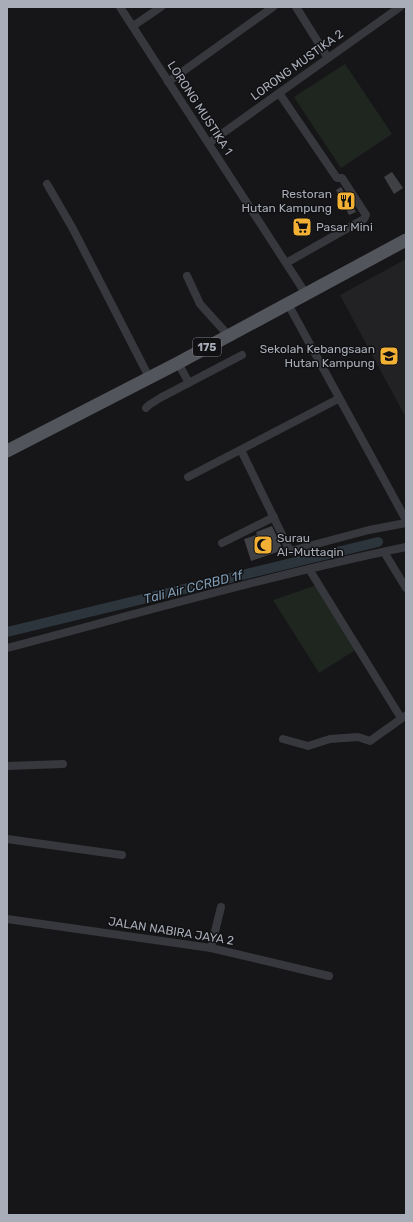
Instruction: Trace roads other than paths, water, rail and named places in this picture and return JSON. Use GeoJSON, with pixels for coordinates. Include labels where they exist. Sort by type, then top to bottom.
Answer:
{"type":"FeatureCollection","features":[{"type":"Feature","properties":{"kind":"main road","name":"175"},"geometry":{"type":"LineString","coordinates":[[7,451],[228,336],[406,240]]}},
{"type":"Feature","properties":{"kind":"street","name":"LORONG MUSTIKA 1"},"geometry":{"type":"LineString","coordinates":[[120,7],[306,294]]}},
{"type":"Feature","properties":{"kind":"street"},"geometry":{"type":"LineString","coordinates":[[133,26],[160,7]]}},
{"type":"Feature","properties":{"kind":"street"},"geometry":{"type":"LineString","coordinates":[[168,82],[273,7]]}},
{"type":"Feature","properties":{"kind":"street"},"geometry":{"type":"LineString","coordinates":[[296,7],[328,58]]}},
{"type":"Feature","properties":{"kind":"street","name":"LORONG MUSTIKA 2"},"geometry":{"type":"LineString","coordinates":[[209,143],[400,7]]}},
{"type":"Feature","properties":{"kind":"street"},"geometry":{"type":"LineString","coordinates":[[279,93],[337,178],[342,178],[366,215],[364,219],[286,263]]}},
{"type":"Feature","properties":{"kind":"street"},"geometry":{"type":"LineString","coordinates":[[47,184],[73,229],[149,377]]}},
{"type":"Feature","properties":{"kind":"street"},"geometry":{"type":"LineString","coordinates":[[187,276],[200,304],[228,336]]}},
{"type":"Feature","properties":{"kind":"street"},"geometry":{"type":"LineString","coordinates":[[241,450],[288,549],[293,552],[369,530],[406,522],[338,399],[288,304]]}},
{"type":"Feature","properties":{"kind":"street"},"geometry":{"type":"LineString","coordinates":[[146,408],[160,398],[242,355]]}},
{"type":"Feature","properties":{"kind":"street"},"geometry":{"type":"LineString","coordinates":[[178,362],[189,383]]}},
{"type":"Feature","properties":{"kind":"street"},"geometry":{"type":"LineString","coordinates":[[188,477],[338,399]]}},
{"type":"Feature","properties":{"kind":"street"},"geometry":{"type":"LineString","coordinates":[[222,543],[274,517]]}},
{"type":"Feature","properties":{"kind":"street"},"geometry":{"type":"LineString","coordinates":[[7,648],[197,597],[360,556],[406,547]]}},
{"type":"Feature","properties":{"kind":"street"},"geometry":{"type":"LineString","coordinates":[[384,552],[406,588]]}},
{"type":"Feature","properties":{"kind":"street"},"geometry":{"type":"LineString","coordinates":[[284,739],[308,746],[330,739],[358,737],[370,741],[404,717],[309,569]]}},
{"type":"Feature","properties":{"kind":"street"},"geometry":{"type":"LineString","coordinates":[[7,766],[63,764]]}},
{"type":"Feature","properties":{"kind":"street"},"geometry":{"type":"LineString","coordinates":[[7,839],[122,855]]}},
{"type":"Feature","properties":{"kind":"street"},"geometry":{"type":"LineString","coordinates":[[212,948],[221,907]]}},
{"type":"Feature","properties":{"kind":"street","name":"JALAN NABIRA JAYA 2"},"geometry":{"type":"LineString","coordinates":[[7,919],[212,948],[329,976]]}},
{"type":"Feature","properties":{"kind":"waterway","name":"Tali Air CCRBD 1f"},"geometry":{"type":"LineString","coordinates":[[7,632],[378,542]]}},
{"type":"Feature","properties":{"kind":"place","name":"Restoran Hutan Kampung"},"geometry":{"type":"Point","coordinates":[346,201]}},
{"type":"Feature","properties":{"kind":"place","name":"Pasar Mini"},"geometry":{"type":"Point","coordinates":[302,227]}},
{"type":"Feature","properties":{"kind":"place","name":"Sekolah Kebangsaan Hutan Kampung"},"geometry":{"type":"Point","coordinates":[389,356]}},
{"type":"Feature","properties":{"kind":"place","name":"Surau Al-Muttaqin"},"geometry":{"type":"Point","coordinates":[263,545]}}]}
